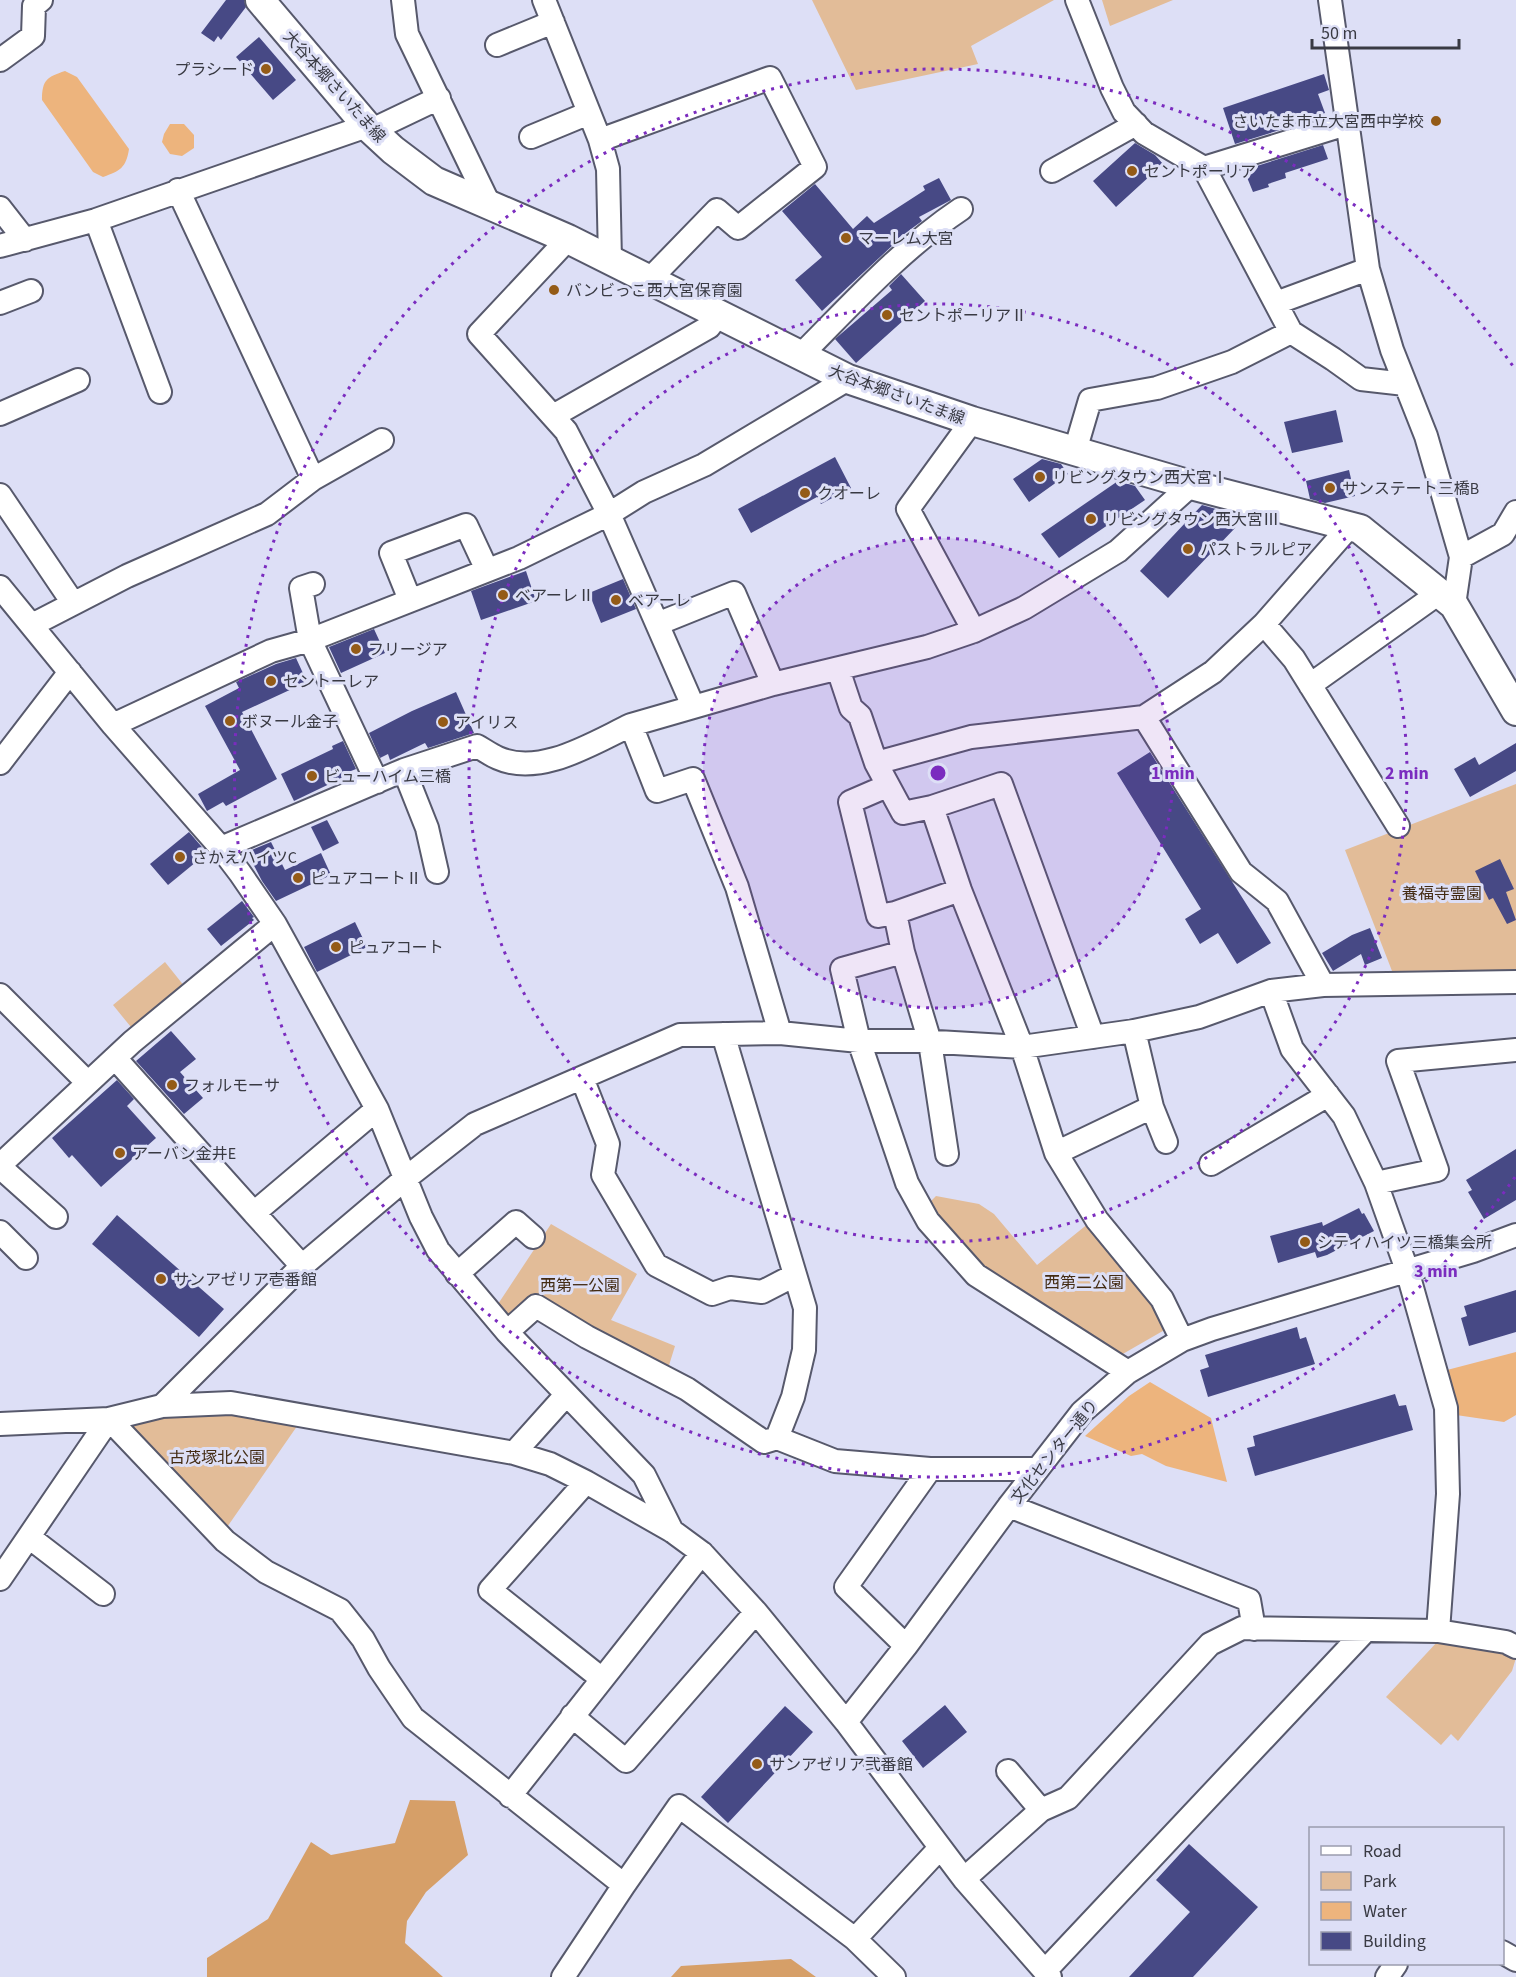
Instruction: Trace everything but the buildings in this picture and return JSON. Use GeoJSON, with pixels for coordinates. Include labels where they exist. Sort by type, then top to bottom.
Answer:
{"type":"FeatureCollection","features":[{"type":"Feature","properties":{"kind":"main road","name":"大谷本郷さいたま線"},"geometry":{"type":"LineString","coordinates":[[260,0],[369,128],[393,150],[434,181],[568,239],[848,379],[972,421],[1191,485],[1360,529],[1447,599],[1516,711]]}},
{"type":"Feature","properties":{"kind":"street"},"geometry":{"type":"LineString","coordinates":[[0,60],[33,36],[34,6],[40,0]]}},
{"type":"Feature","properties":{"kind":"street"},"geometry":{"type":"LineString","coordinates":[[403,0],[407,34],[490,206]]}},
{"type":"Feature","properties":{"kind":"street"},"geometry":{"type":"LineString","coordinates":[[544,0],[600,140],[608,169],[610,260]]}},
{"type":"Feature","properties":{"kind":"street"},"geometry":{"type":"LineString","coordinates":[[1077,0],[1124,112],[1144,133],[1204,168],[1291,332],[1361,379],[1405,384]]}},
{"type":"Feature","properties":{"kind":"street"},"geometry":{"type":"LineString","coordinates":[[1310,685],[1447,599],[1461,557],[1425,436],[1392,350],[1368,269],[1330,0]]}},
{"type":"Feature","properties":{"kind":"street"},"geometry":{"type":"LineString","coordinates":[[498,45],[553,22]]}},
{"type":"Feature","properties":{"kind":"street"},"geometry":{"type":"LineString","coordinates":[[600,140],[770,78],[815,167],[738,228],[717,210],[651,279]]}},
{"type":"Feature","properties":{"kind":"street"},"geometry":{"type":"LineString","coordinates":[[0,246],[96,220],[178,190],[369,128],[439,98]]}},
{"type":"Feature","properties":{"kind":"street"},"geometry":{"type":"LineString","coordinates":[[531,137],[589,113]]}},
{"type":"Feature","properties":{"kind":"street"},"geometry":{"type":"LineString","coordinates":[[1052,171],[1136,124]]}},
{"type":"Feature","properties":{"kind":"street"},"geometry":{"type":"LineString","coordinates":[[1204,168],[1346,124]]}},
{"type":"Feature","properties":{"kind":"street"},"geometry":{"type":"LineString","coordinates":[[178,190],[313,479]]}},
{"type":"Feature","properties":{"kind":"street"},"geometry":{"type":"LineString","coordinates":[[0,208],[25,240]]}},
{"type":"Feature","properties":{"kind":"street"},"geometry":{"type":"LineString","coordinates":[[800,356],[902,256],[937,225],[961,209]]}},
{"type":"Feature","properties":{"kind":"street"},"geometry":{"type":"LineString","coordinates":[[96,220],[160,392]]}},
{"type":"Feature","properties":{"kind":"street"},"geometry":{"type":"LineString","coordinates":[[568,239],[478,334],[566,431],[609,514],[693,706]]}},
{"type":"Feature","properties":{"kind":"street"},"geometry":{"type":"LineString","coordinates":[[1276,303],[1368,269]]}},
{"type":"Feature","properties":{"kind":"street"},"geometry":{"type":"LineString","coordinates":[[0,303],[31,291]]}},
{"type":"Feature","properties":{"kind":"street"},"geometry":{"type":"LineString","coordinates":[[553,416],[709,327],[719,314]]}},
{"type":"Feature","properties":{"kind":"street"},"geometry":{"type":"LineString","coordinates":[[1075,451],[1090,400],[1157,388],[1232,363],[1291,332]]}},
{"type":"Feature","properties":{"kind":"street"},"geometry":{"type":"LineString","coordinates":[[113,725],[271,651],[310,640],[519,558],[609,514],[644,492],[704,465],[848,379]]}},
{"type":"Feature","properties":{"kind":"street"},"geometry":{"type":"LineString","coordinates":[[0,414],[78,380]]}},
{"type":"Feature","properties":{"kind":"street"},"geometry":{"type":"LineString","coordinates":[[972,421],[908,509],[974,631]]}},
{"type":"Feature","properties":{"kind":"street"},"geometry":{"type":"LineString","coordinates":[[32,625],[127,576],[267,514],[313,479],[382,440]]}},
{"type":"Feature","properties":{"kind":"street"},"geometry":{"type":"LineString","coordinates":[[221,848],[404,770],[477,746],[498,759],[523,765],[563,757],[631,725],[773,684],[927,647],[974,631],[1024,608],[1118,551],[1191,485]]}},
{"type":"Feature","properties":{"kind":"street"},"geometry":{"type":"LineString","coordinates":[[0,495],[73,603]]}},
{"type":"Feature","properties":{"kind":"street"},"geometry":{"type":"LineString","coordinates":[[1461,557],[1503,534],[1516,512]]}},
{"type":"Feature","properties":{"kind":"street"},"geometry":{"type":"LineString","coordinates":[[410,600],[391,553],[466,525],[487,570]]}},
{"type":"Feature","properties":{"kind":"street"},"geometry":{"type":"LineString","coordinates":[[876,763],[971,737],[1144,717],[1213,672],[1264,624],[1350,526]]}},
{"type":"Feature","properties":{"kind":"street"},"geometry":{"type":"LineString","coordinates":[[313,584],[301,588],[310,640],[377,782]]}},
{"type":"Feature","properties":{"kind":"street"},"geometry":{"type":"LineString","coordinates":[[0,587],[113,725],[221,848],[275,924],[377,1109],[421,1217],[438,1250],[507,1332],[644,1475],[672,1531]]}},
{"type":"Feature","properties":{"kind":"street"},"geometry":{"type":"LineString","coordinates":[[657,624],[734,593],[773,684]]}},
{"type":"Feature","properties":{"kind":"street"},"geometry":{"type":"LineString","coordinates":[[1264,624],[1293,659],[1398,826]]}},
{"type":"Feature","properties":{"kind":"street"},"geometry":{"type":"LineString","coordinates":[[838,669],[851,708],[860,716],[876,763],[903,813],[932,807],[1001,784],[1093,1037]]}},
{"type":"Feature","properties":{"kind":"street"},"geometry":{"type":"LineString","coordinates":[[0,763],[70,672]]}},
{"type":"Feature","properties":{"kind":"street"},"geometry":{"type":"LineString","coordinates":[[1144,717],[1241,872],[1277,901],[1323,985]]}},
{"type":"Feature","properties":{"kind":"street"},"geometry":{"type":"LineString","coordinates":[[631,725],[657,791],[693,779],[737,887],[780,1033]]}},
{"type":"Feature","properties":{"kind":"street"},"geometry":{"type":"LineString","coordinates":[[404,770],[427,828],[437,872]]}},
{"type":"Feature","properties":{"kind":"street"},"geometry":{"type":"LineString","coordinates":[[887,786],[850,802],[878,916],[895,913],[960,890]]}},
{"type":"Feature","properties":{"kind":"street"},"geometry":{"type":"LineString","coordinates":[[932,807],[960,890],[1022,1047],[1056,1153],[1097,1220],[1162,1299],[1182,1340]]}},
{"type":"Feature","properties":{"kind":"street"},"geometry":{"type":"LineString","coordinates":[[895,913],[903,952],[930,1042],[947,1154]]}},
{"type":"Feature","properties":{"kind":"street"},"geometry":{"type":"LineString","coordinates":[[56,1217],[0,1166],[115,1058],[275,924]]}},
{"type":"Feature","properties":{"kind":"street"},"geometry":{"type":"LineString","coordinates":[[903,952],[842,969],[859,1041],[906,1183],[928,1221],[976,1275],[1128,1372]]}},
{"type":"Feature","properties":{"kind":"street"},"geometry":{"type":"LineString","coordinates":[[162,1406],[302,1266],[474,1124],[680,1035],[780,1033],[859,1041],[1022,1047],[1134,1031],[1199,1017],[1271,991],[1323,985],[1516,982]]}},
{"type":"Feature","properties":{"kind":"street"},"geometry":{"type":"LineString","coordinates":[[1271,991],[1292,1049],[1344,1116],[1376,1183],[1407,1270],[1446,1408],[1448,1494],[1438,1631]]}},
{"type":"Feature","properties":{"kind":"street"},"geometry":{"type":"LineString","coordinates":[[0,995],[88,1083]]}},
{"type":"Feature","properties":{"kind":"street"},"geometry":{"type":"LineString","coordinates":[[1134,1031],[1152,1107],[1166,1142]]}},
{"type":"Feature","properties":{"kind":"street"},"geometry":{"type":"LineString","coordinates":[[723,1034],[805,1308],[804,1350],[793,1397],[777,1438]]}},
{"type":"Feature","properties":{"kind":"street"},"geometry":{"type":"LineString","coordinates":[[1376,1183],[1437,1170],[1398,1061],[1516,1050]]}},
{"type":"Feature","properties":{"kind":"street"},"geometry":{"type":"LineString","coordinates":[[115,1058],[302,1266]]}},
{"type":"Feature","properties":{"kind":"street"},"geometry":{"type":"LineString","coordinates":[[582,1078],[608,1144],[603,1175],[656,1265],[712,1294],[730,1288],[762,1292],[795,1275]]}},
{"type":"Feature","properties":{"kind":"street"},"geometry":{"type":"LineString","coordinates":[[1211,1164],[1328,1095]]}},
{"type":"Feature","properties":{"kind":"street"},"geometry":{"type":"LineString","coordinates":[[1056,1153],[1152,1107]]}},
{"type":"Feature","properties":{"kind":"street"},"geometry":{"type":"LineString","coordinates":[[254,1213],[377,1109]]}},
{"type":"Feature","properties":{"kind":"street"},"geometry":{"type":"LineString","coordinates":[[457,1274],[516,1222],[533,1237]]}},
{"type":"Feature","properties":{"kind":"street"},"geometry":{"type":"LineString","coordinates":[[0,1232],[26,1258]]}},
{"type":"Feature","properties":{"kind":"street","name":"文化センター通り"},"geometry":{"type":"LineString","coordinates":[[846,1722],[1082,1412],[1128,1372],[1182,1340],[1212,1329],[1473,1251],[1516,1235]]}},
{"type":"Feature","properties":{"kind":"street"},"geometry":{"type":"LineString","coordinates":[[507,1332],[536,1306],[587,1338],[687,1389],[764,1442],[777,1438],[835,1461],[930,1469],[1037,1469]]}},
{"type":"Feature","properties":{"kind":"street"},"geometry":{"type":"LineString","coordinates":[[514,1453],[566,1395]]}},
{"type":"Feature","properties":{"kind":"street"},"geometry":{"type":"LineString","coordinates":[[0,1424],[109,1419],[162,1406],[231,1403],[514,1453],[550,1464],[586,1482],[672,1531],[702,1553],[756,1612],[846,1722],[939,1849],[1048,1974],[1365,1631]]}},
{"type":"Feature","properties":{"kind":"street"},"geometry":{"type":"LineString","coordinates":[[0,1579],[109,1419]]}},
{"type":"Feature","properties":{"kind":"street"},"geometry":{"type":"LineString","coordinates":[[109,1419],[225,1541],[266,1572],[340,1610],[363,1639],[379,1668],[413,1718],[624,1885]]}},
{"type":"Feature","properties":{"kind":"street"},"geometry":{"type":"LineString","coordinates":[[906,1646],[846,1587],[930,1469]]}},
{"type":"Feature","properties":{"kind":"street"},"geometry":{"type":"LineString","coordinates":[[586,1482],[490,1590],[602,1679]]}},
{"type":"Feature","properties":{"kind":"street"},"geometry":{"type":"LineString","coordinates":[[1009,1506],[1249,1600],[1254,1629]]}},
{"type":"Feature","properties":{"kind":"street"},"geometry":{"type":"LineString","coordinates":[[28,1537],[103,1594]]}},
{"type":"Feature","properties":{"kind":"street"},"geometry":{"type":"LineString","coordinates":[[510,1796],[702,1553]]}},
{"type":"Feature","properties":{"kind":"street"},"geometry":{"type":"LineString","coordinates":[[572,1716],[626,1761],[756,1612]]}},
{"type":"Feature","properties":{"kind":"street"},"geometry":{"type":"LineString","coordinates":[[964,1879],[1041,1810],[1068,1798],[1210,1644],[1242,1628],[1438,1631],[1506,1642],[1516,1647]]}},
{"type":"Feature","properties":{"kind":"street"},"geometry":{"type":"LineString","coordinates":[[1008,1771],[1041,1810]]}},
{"type":"Feature","properties":{"kind":"street"},"geometry":{"type":"LineString","coordinates":[[563,1977],[679,1806],[855,1939],[894,1977]]}},
{"type":"Feature","properties":{"kind":"street"},"geometry":{"type":"LineString","coordinates":[[855,1939],[939,1849]]}},
{"type":"Feature","properties":{"kind":"green space"},"geometry":{"type":"Polygon","coordinates":[[[812,0],[1054,0],[971,46],[978,64],[856,90],[812,0]]]}},
{"type":"Feature","properties":{"kind":"green space"},"geometry":{"type":"Polygon","coordinates":[[[1102,0],[1173,0],[1110,26],[1102,0]]]}},
{"type":"Feature","properties":{"kind":"green space","name":"養福寺霊園"},"geometry":{"type":"Polygon","coordinates":[[[1516,784],[1516,970],[1392,971],[1345,850],[1516,784]]]}},
{"type":"Feature","properties":{"kind":"green space"},"geometry":{"type":"Polygon","coordinates":[[[165,962],[185,987],[135,1032],[113,1005],[165,962]]]}},
{"type":"Feature","properties":{"kind":"green space","name":"西第二公園"},"geometry":{"type":"Polygon","coordinates":[[[936,1196],[979,1204],[994,1214],[1037,1265],[1089,1223],[1158,1304],[1168,1328],[1121,1355],[982,1269],[926,1206],[936,1196]]]}},
{"type":"Feature","properties":{"kind":"green space","name":"西第一公園"},"geometry":{"type":"Polygon","coordinates":[[[551,1224],[637,1274],[611,1320],[675,1346],[666,1375],[535,1302],[512,1320],[498,1304],[551,1224]]]}},
{"type":"Feature","properties":{"kind":"green space","name":"古茂塚北公園"},"geometry":{"type":"Polygon","coordinates":[[[230,1407],[302,1419],[223,1533],[117,1423],[230,1407]]]}},
{"type":"Feature","properties":{"kind":"green space"},"geometry":{"type":"Polygon","coordinates":[[[1438,1641],[1494,1647],[1516,1658],[1512,1671],[1458,1741],[1451,1734],[1441,1745],[1386,1697],[1438,1641]]]}},
{"type":"Feature","properties":{"kind":"shaded area"},"geometry":{"type":"Polygon","coordinates":[[[410,1800],[455,1801],[468,1855],[426,1892],[407,1921],[405,1943],[443,1977],[207,1977],[207,1958],[268,1919],[311,1842],[331,1855],[395,1843],[410,1800]]]}},
{"type":"Feature","properties":{"kind":"shaded area"},"geometry":{"type":"Polygon","coordinates":[[[791,1959],[816,1977],[671,1977],[681,1966],[791,1959]]]}},
{"type":"Feature","properties":{"kind":"water"},"geometry":{"type":"Polygon","coordinates":[[[65,71],[77,77],[129,149],[124,165],[114,173],[103,177],[93,172],[42,100],[43,88],[47,80],[65,71]]]}},
{"type":"Feature","properties":{"kind":"water"},"geometry":{"type":"Polygon","coordinates":[[[170,124],[184,124],[194,135],[194,148],[182,156],[170,154],[162,142],[170,124]]]}},
{"type":"Feature","properties":{"kind":"water"},"geometry":{"type":"Polygon","coordinates":[[[1516,1352],[1516,1415],[1504,1422],[1456,1415],[1447,1370],[1516,1352]]]}},
{"type":"Feature","properties":{"kind":"water"},"geometry":{"type":"Polygon","coordinates":[[[1150,1382],[1211,1418],[1227,1482],[1166,1466],[1142,1454],[1131,1456],[1085,1436],[1129,1396],[1150,1382]]]}},
{"type":"Feature","properties":{"kind":"place","name":"プラシード"},"geometry":{"type":"Point","coordinates":[266,69]}},
{"type":"Feature","properties":{"kind":"place","name":"さいたま市立大宮西中学校"},"geometry":{"type":"Point","coordinates":[1436,121]}},
{"type":"Feature","properties":{"kind":"place","name":"セントポーリア"},"geometry":{"type":"Point","coordinates":[1132,171]}},
{"type":"Feature","properties":{"kind":"place","name":"マーレム大宮"},"geometry":{"type":"Point","coordinates":[846,238]}},
{"type":"Feature","properties":{"kind":"place","name":"バンビっこ西大宮保育園"},"geometry":{"type":"Point","coordinates":[554,290]}},
{"type":"Feature","properties":{"kind":"place","name":"セントポーリアⅡ"},"geometry":{"type":"Point","coordinates":[887,315]}},
{"type":"Feature","properties":{"kind":"place","name":"リビングタウン西大宮Ⅰ"},"geometry":{"type":"Point","coordinates":[1040,477]}},
{"type":"Feature","properties":{"kind":"place","name":"サンステート三橋B"},"geometry":{"type":"Point","coordinates":[1330,488]}},
{"type":"Feature","properties":{"kind":"place","name":"クオーレ"},"geometry":{"type":"Point","coordinates":[805,493]}},
{"type":"Feature","properties":{"kind":"place","name":"リビングタウン西大宮Ⅲ"},"geometry":{"type":"Point","coordinates":[1091,519]}},
{"type":"Feature","properties":{"kind":"place","name":"パストラルピア"},"geometry":{"type":"Point","coordinates":[1188,549]}},
{"type":"Feature","properties":{"kind":"place","name":"ベアーレⅡ"},"geometry":{"type":"Point","coordinates":[503,595]}},
{"type":"Feature","properties":{"kind":"place","name":"ベアーレ"},"geometry":{"type":"Point","coordinates":[616,600]}},
{"type":"Feature","properties":{"kind":"place","name":"フリージア"},"geometry":{"type":"Point","coordinates":[356,649]}},
{"type":"Feature","properties":{"kind":"place","name":"セントーレア"},"geometry":{"type":"Point","coordinates":[271,681]}},
{"type":"Feature","properties":{"kind":"place","name":"ボヌール金子"},"geometry":{"type":"Point","coordinates":[230,721]}},
{"type":"Feature","properties":{"kind":"place","name":"アイリス"},"geometry":{"type":"Point","coordinates":[443,722]}},
{"type":"Feature","properties":{"kind":"place","name":"ビューハイム三橋"},"geometry":{"type":"Point","coordinates":[312,776]}},
{"type":"Feature","properties":{"kind":"place","name":"さかえハイツC"},"geometry":{"type":"Point","coordinates":[180,857]}},
{"type":"Feature","properties":{"kind":"place","name":"ピュアコートⅡ"},"geometry":{"type":"Point","coordinates":[298,878]}},
{"type":"Feature","properties":{"kind":"place","name":"ピュアコート"},"geometry":{"type":"Point","coordinates":[336,947]}},
{"type":"Feature","properties":{"kind":"place","name":"フォルモーサ"},"geometry":{"type":"Point","coordinates":[172,1085]}},
{"type":"Feature","properties":{"kind":"place","name":"アーバン金井E"},"geometry":{"type":"Point","coordinates":[120,1153]}},
{"type":"Feature","properties":{"kind":"place","name":"シティハイツ三橋集会所"},"geometry":{"type":"Point","coordinates":[1305,1242]}},
{"type":"Feature","properties":{"kind":"place","name":"サンアゼリア壱番館"},"geometry":{"type":"Point","coordinates":[161,1279]}},
{"type":"Feature","properties":{"kind":"place","name":"サンアゼリア弐番館"},"geometry":{"type":"Point","coordinates":[757,1764]}}]}
